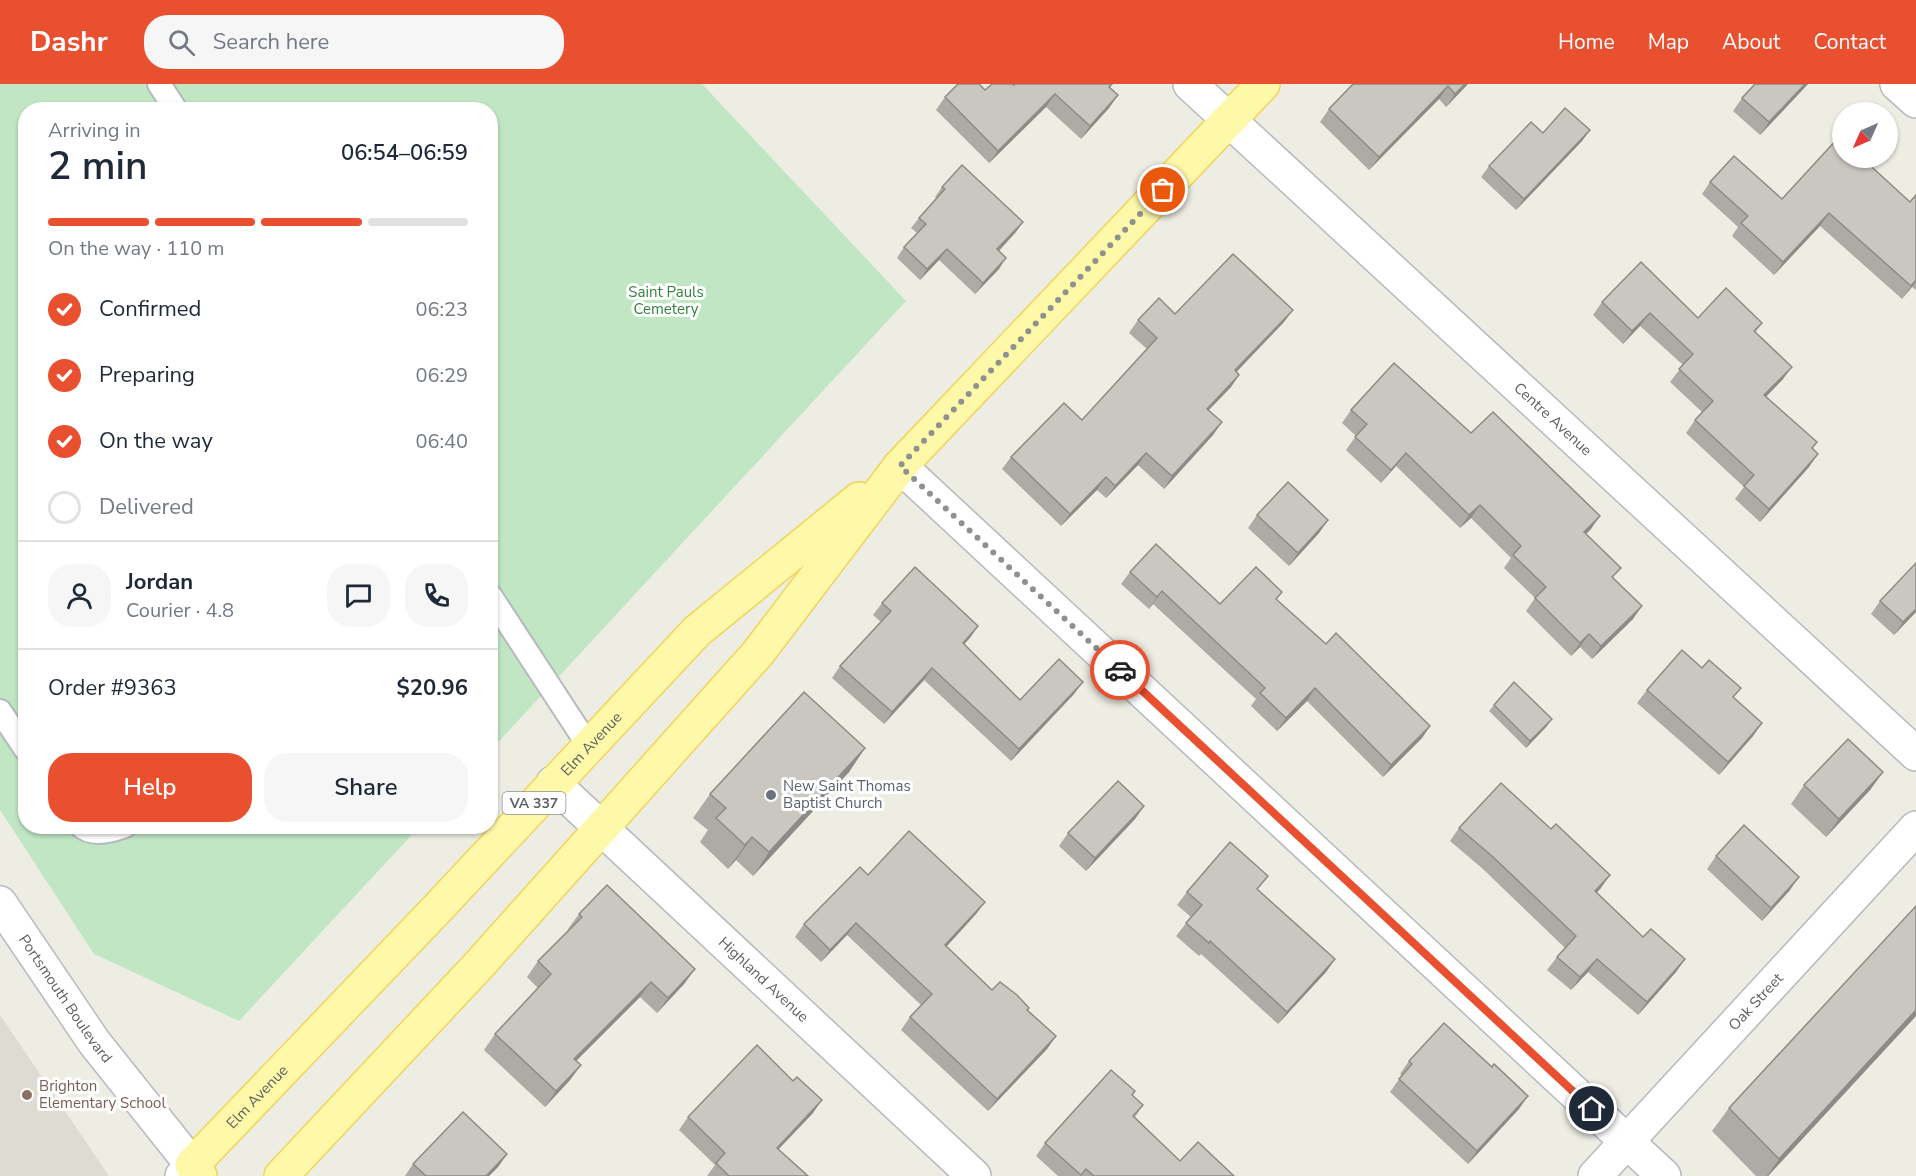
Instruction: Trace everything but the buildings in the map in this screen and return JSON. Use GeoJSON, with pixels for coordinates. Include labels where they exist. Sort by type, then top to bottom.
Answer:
{"type":"FeatureCollection","features":[{"type":"Feature","properties":{"kind":"main road","name":"Elm Avenue"},"geometry":{"type":"LineString","coordinates":[[282,1176],[478,966],[758,652],[900,466],[1263,84]]}},
{"type":"Feature","properties":{"kind":"main road","name":"Elm Avenue"},"geometry":{"type":"LineString","coordinates":[[191,1172],[697,631],[900,466]]}},
{"type":"Feature","properties":{"kind":"street","name":"Centre Avenue"},"geometry":{"type":"LineString","coordinates":[[1190,84],[1916,754]]}},
{"type":"Feature","properties":{"kind":"street"},"geometry":{"type":"LineString","coordinates":[[1897,84],[1916,101]]}},
{"type":"Feature","properties":{"kind":"street"},"geometry":{"type":"LineString","coordinates":[[900,466],[1664,1176]]}},
{"type":"Feature","properties":{"kind":"street","name":"Highland Avenue"},"geometry":{"type":"LineString","coordinates":[[554,783],[974,1176]]}},
{"type":"Feature","properties":{"kind":"street","name":"Oak Street"},"geometry":{"type":"LineString","coordinates":[[1595,1176],[1916,828]]}},
{"type":"Feature","properties":{"kind":"street","name":"Portsmouth Boulevard"},"geometry":{"type":"LineString","coordinates":[[0,903],[94,1042],[191,1172]]}},
{"type":"Feature","properties":{"kind":"lane"},"geometry":{"type":"LineString","coordinates":[[159,84],[171,102]]}},
{"type":"Feature","properties":{"kind":"lane"},"geometry":{"type":"LineString","coordinates":[[498,607],[588,745]]}},
{"type":"Feature","properties":{"kind":"lane"},"geometry":{"type":"LineString","coordinates":[[0,711],[18,738]]}},
{"type":"Feature","properties":{"kind":"shaded area","name":"Brighton Elementary School"},"geometry":{"type":"Polygon","coordinates":[[[0,1015],[109,1176],[0,1176],[0,1015]]]}},
{"type":"Feature","properties":{"kind":"green space","name":"Saint Pauls Cemetery"},"geometry":{"type":"Polygon","coordinates":[[[0,84],[702,84],[906,301],[498,742],[498,102],[18,102],[18,834],[413,834],[239,1021],[94,954],[0,810],[0,84]]]}},
{"type":"Feature","properties":{"kind":"way so far"},"geometry":{"type":"LineString","coordinates":[[1120,670],[900,466],[1163,190]]}},
{"type":"Feature","properties":{"kind":"place","name":"New Saint Thomas Baptist Church"},"geometry":{"type":"Point","coordinates":[771,795]}},
{"type":"Feature","properties":{"kind":"place","name":"Brighton Elementary School"},"geometry":{"type":"Point","coordinates":[27,1095]}},
{"type":"Feature","properties":{"kind":"route"},"geometry":{"type":"LineString","coordinates":[[1120,670],[1592,1109]]}}]}
